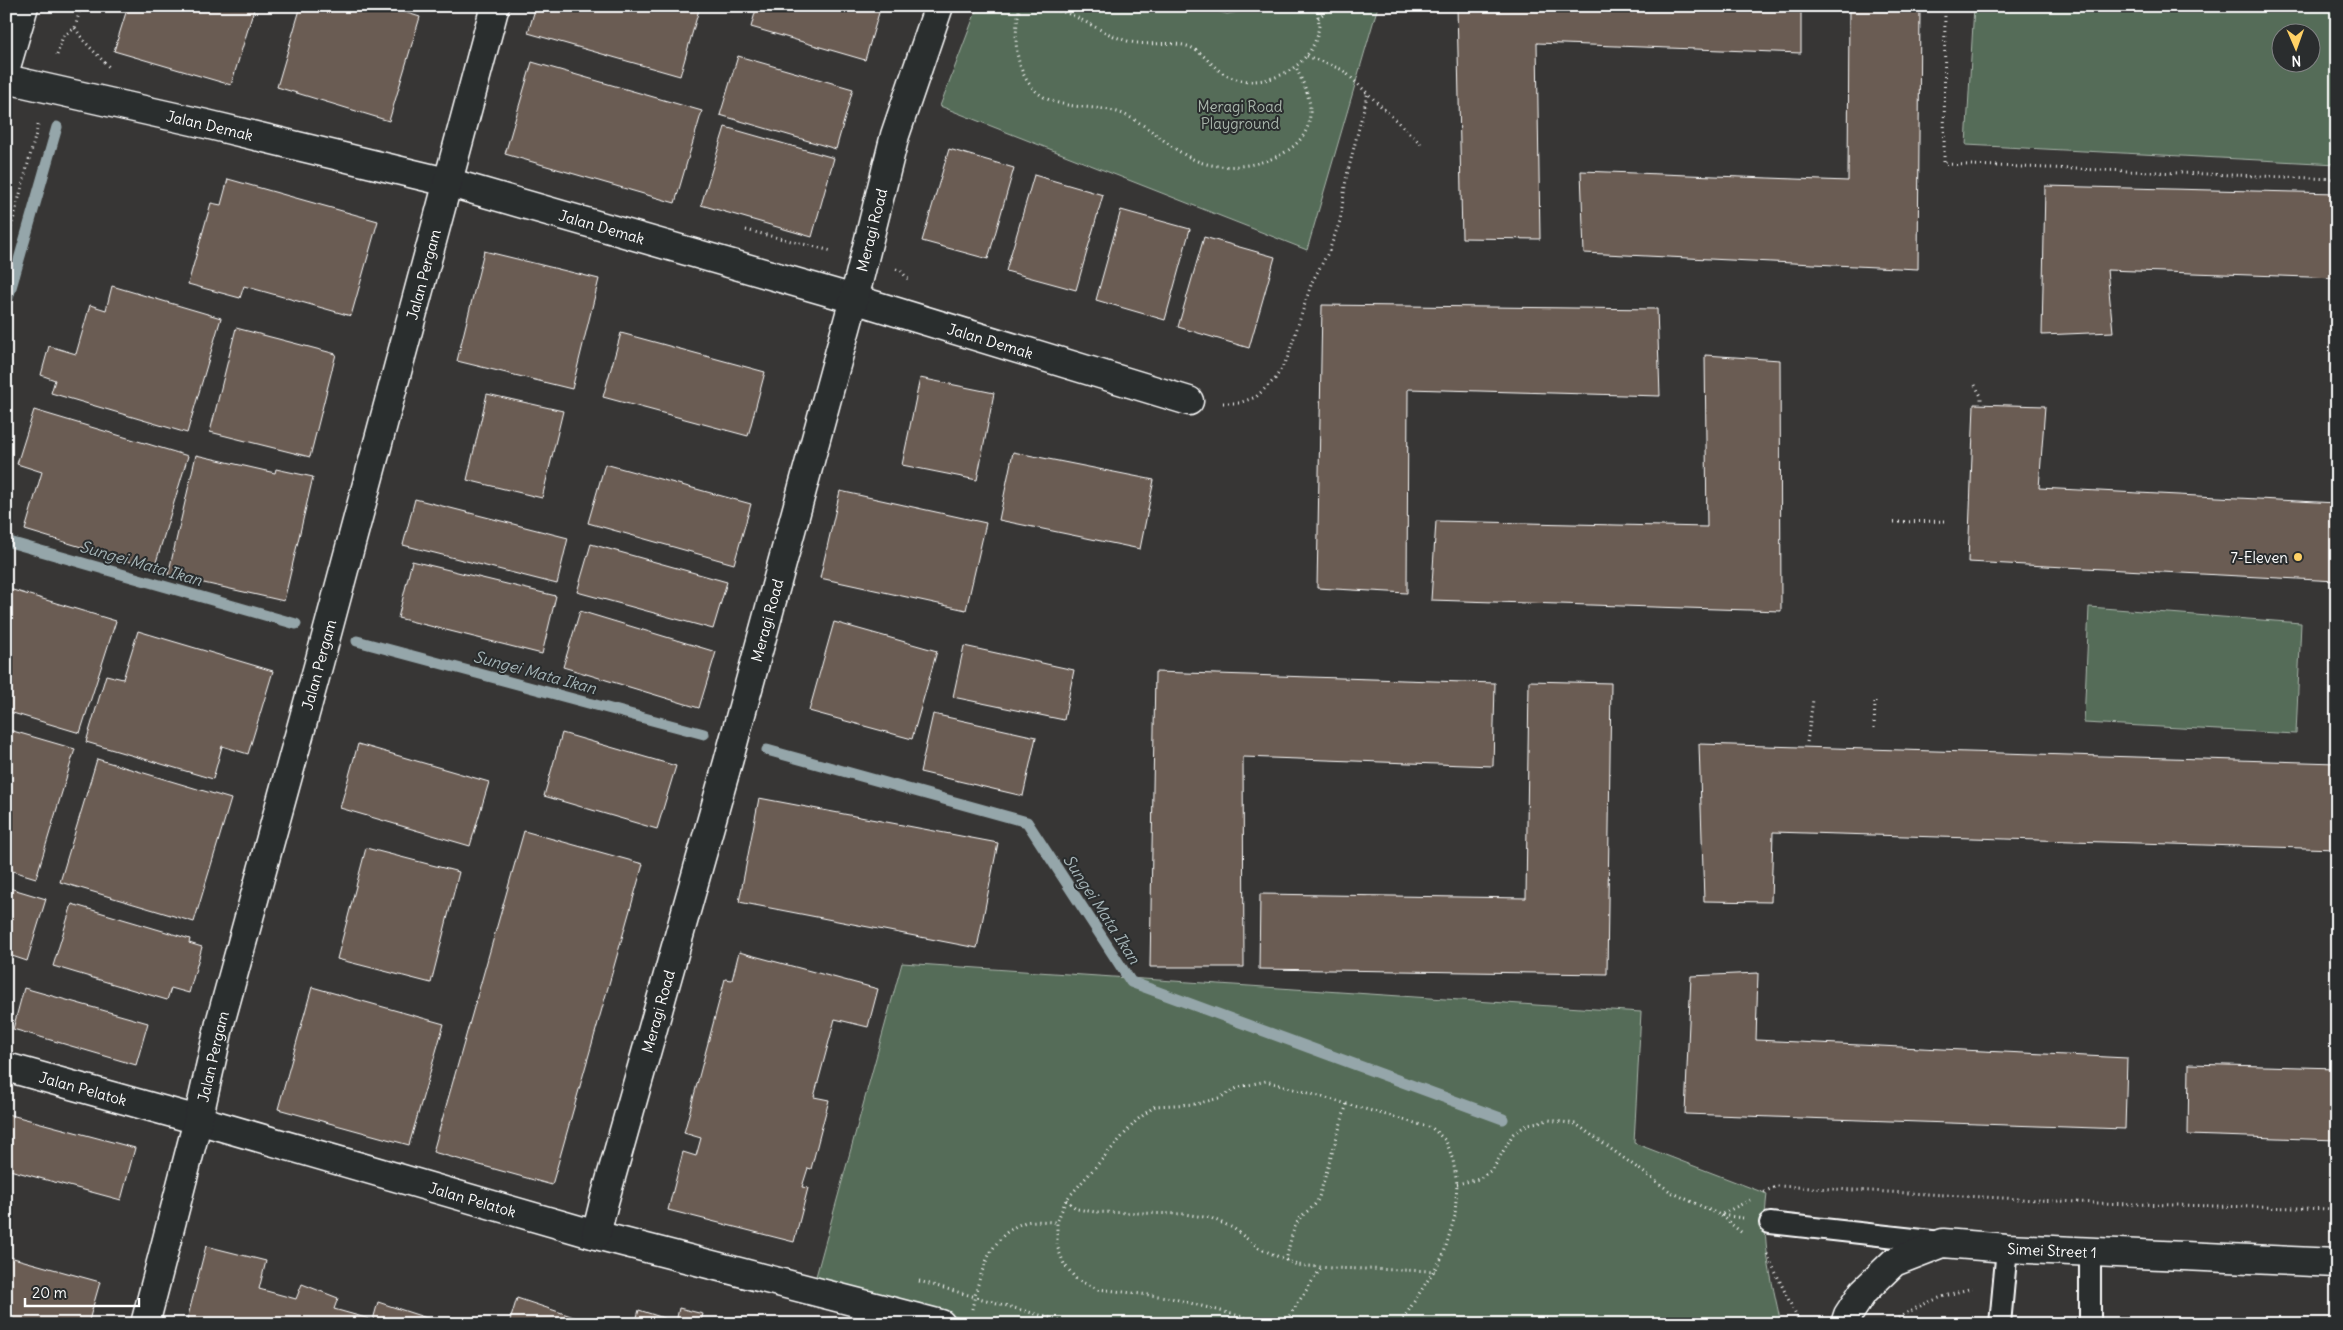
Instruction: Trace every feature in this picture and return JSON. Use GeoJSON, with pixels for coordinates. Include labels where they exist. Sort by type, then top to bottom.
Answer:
{"type":"FeatureCollection","features":[{"type":"Feature","properties":{"kind":"street"},"geometry":{"type":"LineString","coordinates":[[6,66],[24,6]]}},
{"type":"Feature","properties":{"kind":"street","name":"Jalan Pergam"},"geometry":{"type":"LineString","coordinates":[[145,1324],[198,1120],[220,1023],[319,663],[494,6]]}},
{"type":"Feature","properties":{"kind":"street","name":"Meragi Road"},"geometry":{"type":"LineString","coordinates":[[596,1236],[854,300],[895,135],[939,6]]}},
{"type":"Feature","properties":{"kind":"street","name":"Jalan Demak"},"geometry":{"type":"LineString","coordinates":[[6,79],[216,126],[447,182],[854,300],[1189,401]]}},
{"type":"Feature","properties":{"kind":"street","name":"Jalan Pelatok"},"geometry":{"type":"LineString","coordinates":[[6,1067],[198,1120],[596,1236],[941,1324]]}},
{"type":"Feature","properties":{"kind":"street"},"geometry":{"type":"LineString","coordinates":[[1845,1324],[1848,1315],[1863,1292],[1894,1262],[1943,1243]]}},
{"type":"Feature","properties":{"kind":"street","name":"Simei Street 1"},"geometry":{"type":"LineString","coordinates":[[1943,1243],[2008,1248],[2337,1263]]}},
{"type":"Feature","properties":{"kind":"lane","name":"Simei Street 1"},"geometry":{"type":"LineString","coordinates":[[1770,1223],[1943,1243]]}},
{"type":"Feature","properties":{"kind":"lane"},"geometry":{"type":"LineString","coordinates":[[2000,1324],[2008,1248]]}},
{"type":"Feature","properties":{"kind":"lane"},"geometry":{"type":"LineString","coordinates":[[2090,1252],[2090,1324]]}},
{"type":"Feature","properties":{"kind":"path"},"geometry":{"type":"LineString","coordinates":[[1020,6],[1015,29],[1017,50],[1025,75],[1038,92],[1057,103],[1121,114],[1136,120],[1188,156],[1213,165],[1226,167],[1260,162],[1290,150],[1301,140],[1311,114],[1309,96],[1296,67]]}},
{"type":"Feature","properties":{"kind":"path"},"geometry":{"type":"LineString","coordinates":[[1024,6],[1066,12],[1104,33],[1131,42],[1150,45],[1176,44],[1192,47],[1218,70],[1241,80],[1250,81],[1282,75],[1296,67],[1307,56],[1317,33],[1318,18],[1316,6]]}},
{"type":"Feature","properties":{"kind":"path"},"geometry":{"type":"LineString","coordinates":[[1318,18],[1332,6]]}},
{"type":"Feature","properties":{"kind":"path"},"geometry":{"type":"LineString","coordinates":[[1945,6],[1944,164],[2337,179]]}},
{"type":"Feature","properties":{"kind":"path"},"geometry":{"type":"LineString","coordinates":[[1307,56],[1343,70],[1424,146]]}},
{"type":"Feature","properties":{"kind":"path"},"geometry":{"type":"LineString","coordinates":[[1189,401],[1239,403],[1256,396],[1275,379],[1287,359],[1312,282],[1329,251],[1340,221],[1346,179],[1368,92]]}},
{"type":"Feature","properties":{"kind":"path"},"geometry":{"type":"LineString","coordinates":[[1976,385],[1981,396],[1981,403]]}},
{"type":"Feature","properties":{"kind":"path"},"geometry":{"type":"LineString","coordinates":[[1894,522],[1949,521]]}},
{"type":"Feature","properties":{"kind":"path"},"geometry":{"type":"LineString","coordinates":[[1807,742],[1813,700]]}},
{"type":"Feature","properties":{"kind":"path"},"geometry":{"type":"LineString","coordinates":[[1874,728],[1875,702]]}},
{"type":"Feature","properties":{"kind":"path"},"geometry":{"type":"LineString","coordinates":[[1270,1324],[1167,1297],[1098,1289],[1077,1280],[1064,1264],[1057,1246],[1057,1222],[1066,1200],[1137,1120],[1155,1106],[1196,1104],[1218,1098],[1239,1087],[1266,1081],[1432,1128],[1446,1141],[1453,1160],[1456,1184],[1455,1216],[1450,1237],[1435,1270],[1400,1324]]}},
{"type":"Feature","properties":{"kind":"path"},"geometry":{"type":"LineString","coordinates":[[1286,1261],[1291,1237],[1298,1220],[1316,1206],[1347,1103]]}},
{"type":"Feature","properties":{"kind":"path"},"geometry":{"type":"LineString","coordinates":[[1456,1184],[1479,1179],[1494,1169],[1513,1134],[1528,1124],[1549,1120],[1576,1124],[1672,1192],[1720,1214],[1770,1223]]}},
{"type":"Feature","properties":{"kind":"path"},"geometry":{"type":"LineString","coordinates":[[1761,1194],[1777,1186],[2095,1203],[2337,1209]]}},
{"type":"Feature","properties":{"kind":"path"},"geometry":{"type":"LineString","coordinates":[[1720,1214],[1753,1198]]}},
{"type":"Feature","properties":{"kind":"path"},"geometry":{"type":"LineString","coordinates":[[1066,1200],[1077,1209],[1095,1212],[1184,1214],[1211,1218],[1233,1228],[1259,1248],[1297,1265],[1321,1268],[1435,1270]]}},
{"type":"Feature","properties":{"kind":"path"},"geometry":{"type":"LineString","coordinates":[[1720,1214],[1747,1237]]}},
{"type":"Feature","properties":{"kind":"path"},"geometry":{"type":"LineString","coordinates":[[971,1314],[980,1278],[993,1249],[1007,1231],[1028,1222],[1057,1222]]}},
{"type":"Feature","properties":{"kind":"path"},"geometry":{"type":"LineString","coordinates":[[1761,1249],[1768,1254],[1800,1324]]}},
{"type":"Feature","properties":{"kind":"path"},"geometry":{"type":"LineString","coordinates":[[1284,1324],[1321,1268]]}},
{"type":"Feature","properties":{"kind":"path"},"geometry":{"type":"LineString","coordinates":[[917,1280],[975,1295],[1071,1324]]}},
{"type":"Feature","properties":{"kind":"green space","name":"Meragi Road Playground"},"geometry":{"type":"Polygon","coordinates":[[[978,6],[1198,6],[1227,14],[1244,11],[1245,6],[1378,6],[1307,250],[940,106],[978,6]]]}},
{"type":"Feature","properties":{"kind":"green space"},"geometry":{"type":"Polygon","coordinates":[[[1974,6],[2337,6],[2337,164],[1966,145],[1974,6]]]}},
{"type":"Feature","properties":{"kind":"green space"},"geometry":{"type":"Polygon","coordinates":[[[2089,607],[2301,623],[2296,734],[2084,723],[2089,607]]]}},
{"type":"Feature","properties":{"kind":"green space"},"geometry":{"type":"Polygon","coordinates":[[[902,963],[1641,1012],[1634,1143],[1767,1194],[1765,1212],[1766,1244],[1781,1324],[984,1324],[815,1280],[902,963]]]}},
{"type":"Feature","properties":{"kind":"building"},"geometry":{"type":"Polygon","coordinates":[[[128,6],[255,6],[231,85],[114,51],[128,6]]]}},
{"type":"Feature","properties":{"kind":"building"},"geometry":{"type":"Polygon","coordinates":[[[301,6],[385,6],[420,17],[389,121],[277,87],[301,6]]]}},
{"type":"Feature","properties":{"kind":"building"},"geometry":{"type":"Polygon","coordinates":[[[536,6],[700,6],[680,76],[528,33],[536,6]]]}},
{"type":"Feature","properties":{"kind":"building"},"geometry":{"type":"Polygon","coordinates":[[[757,6],[881,6],[865,60],[751,27],[757,6]]]}},
{"type":"Feature","properties":{"kind":"building"},"geometry":{"type":"Polygon","coordinates":[[[1457,6],[1801,6],[1801,53],[1537,43],[1540,239],[1462,238],[1457,6]]]}},
{"type":"Feature","properties":{"kind":"building"},"geometry":{"type":"Polygon","coordinates":[[[1849,6],[1920,6],[1918,269],[1584,253],[1581,171],[1848,181],[1849,6]]]}},
{"type":"Feature","properties":{"kind":"building"},"geometry":{"type":"Polygon","coordinates":[[[738,56],[853,89],[836,149],[720,115],[738,56]]]}},
{"type":"Feature","properties":{"kind":"building"},"geometry":{"type":"Polygon","coordinates":[[[532,62],[702,111],[675,203],[505,154],[532,62]]]}},
{"type":"Feature","properties":{"kind":"building"},"geometry":{"type":"Polygon","coordinates":[[[725,127],[834,158],[812,237],[701,205],[725,127]]]}},
{"type":"Feature","properties":{"kind":"building"},"geometry":{"type":"Polygon","coordinates":[[[949,149],[1014,168],[988,259],[922,241],[949,149]]]}},
{"type":"Feature","properties":{"kind":"building"},"geometry":{"type":"Polygon","coordinates":[[[1034,175],[1103,195],[1076,290],[1006,271],[1034,175]]]}},
{"type":"Feature","properties":{"kind":"building"},"geometry":{"type":"Polygon","coordinates":[[[228,179],[378,221],[351,316],[244,286],[240,298],[188,284],[211,203],[221,205],[228,179]]]}},
{"type":"Feature","properties":{"kind":"building"},"geometry":{"type":"Polygon","coordinates":[[[2045,186],[2337,193],[2337,278],[2107,270],[2113,332],[2042,335],[2045,186]]]}},
{"type":"Feature","properties":{"kind":"building"},"geometry":{"type":"Polygon","coordinates":[[[1121,210],[1190,229],[1165,320],[1096,300],[1121,210]]]}},
{"type":"Feature","properties":{"kind":"building"},"geometry":{"type":"Polygon","coordinates":[[[1204,237],[1275,257],[1249,348],[1178,327],[1204,237]]]}},
{"type":"Feature","properties":{"kind":"building"},"geometry":{"type":"Polygon","coordinates":[[[484,251],[599,279],[572,389],[457,361],[484,251]]]}},
{"type":"Feature","properties":{"kind":"building"},"geometry":{"type":"Polygon","coordinates":[[[112,286],[221,318],[187,433],[51,393],[55,380],[41,375],[49,346],[76,354],[90,305],[106,310],[112,286]]]}},
{"type":"Feature","properties":{"kind":"building"},"geometry":{"type":"Polygon","coordinates":[[[1322,305],[1657,309],[1660,396],[1408,389],[1407,593],[1317,588],[1322,305]]]}},
{"type":"Feature","properties":{"kind":"building"},"geometry":{"type":"Polygon","coordinates":[[[236,328],[336,354],[310,457],[210,432],[236,328]]]}},
{"type":"Feature","properties":{"kind":"building"},"geometry":{"type":"Polygon","coordinates":[[[621,333],[765,372],[748,436],[603,397],[621,333]]]}},
{"type":"Feature","properties":{"kind":"building"},"geometry":{"type":"Polygon","coordinates":[[[1705,355],[1780,360],[1781,611],[1431,600],[1436,521],[1707,527],[1705,355]]]}},
{"type":"Feature","properties":{"kind":"building"},"geometry":{"type":"Polygon","coordinates":[[[920,378],[994,393],[977,480],[902,465],[920,378]]]}},
{"type":"Feature","properties":{"kind":"building"},"geometry":{"type":"Polygon","coordinates":[[[487,394],[563,411],[542,498],[467,480],[487,394]]]}},
{"type":"Feature","properties":{"kind":"building"},"geometry":{"type":"Polygon","coordinates":[[[1974,404],[2045,406],[2039,488],[2337,503],[2337,581],[1968,562],[1974,404]]]}},
{"type":"Feature","properties":{"kind":"building"},"geometry":{"type":"Polygon","coordinates":[[[34,410],[188,456],[154,569],[25,530],[42,472],[17,464],[34,410]]]}},
{"type":"Feature","properties":{"kind":"building"},"geometry":{"type":"Polygon","coordinates":[[[1013,452],[1154,480],[1140,549],[999,520],[1013,452]]]}},
{"type":"Feature","properties":{"kind":"building"},"geometry":{"type":"Polygon","coordinates":[[[196,455],[275,473],[276,469],[313,477],[284,601],[168,575],[196,455]]]}},
{"type":"Feature","properties":{"kind":"building"},"geometry":{"type":"Polygon","coordinates":[[[605,464],[751,504],[734,564],[588,523],[605,464]]]}},
{"type":"Feature","properties":{"kind":"building"},"geometry":{"type":"Polygon","coordinates":[[[840,491],[986,523],[966,610],[820,578],[840,491]]]}},
{"type":"Feature","properties":{"kind":"building"},"geometry":{"type":"Polygon","coordinates":[[[415,499],[568,538],[557,584],[403,545],[415,499]]]}},
{"type":"Feature","properties":{"kind":"building"},"geometry":{"type":"Polygon","coordinates":[[[591,544],[727,582],[713,629],[577,592],[591,544]]]}},
{"type":"Feature","properties":{"kind":"building"},"geometry":{"type":"Polygon","coordinates":[[[412,561],[556,596],[542,654],[398,618],[412,561]]]}},
{"type":"Feature","properties":{"kind":"building"},"geometry":{"type":"Polygon","coordinates":[[[6,588],[116,621],[80,733],[6,711],[6,588]]]}},
{"type":"Feature","properties":{"kind":"building"},"geometry":{"type":"Polygon","coordinates":[[[580,611],[716,652],[699,708],[563,667],[580,611]]]}},
{"type":"Feature","properties":{"kind":"building"},"geometry":{"type":"Polygon","coordinates":[[[834,622],[937,651],[912,739],[809,711],[834,622]]]}},
{"type":"Feature","properties":{"kind":"building"},"geometry":{"type":"Polygon","coordinates":[[[138,631],[273,671],[248,754],[222,746],[213,779],[86,742],[106,675],[123,679],[138,631]]]}},
{"type":"Feature","properties":{"kind":"building"},"geometry":{"type":"Polygon","coordinates":[[[964,646],[1074,670],[1064,720],[953,697],[964,646]]]}},
{"type":"Feature","properties":{"kind":"building"},"geometry":{"type":"Polygon","coordinates":[[[1155,672],[1495,683],[1493,766],[1243,757],[1244,967],[1150,967],[1155,672]]]}},
{"type":"Feature","properties":{"kind":"building"},"geometry":{"type":"Polygon","coordinates":[[[1529,681],[1611,683],[1607,974],[1259,969],[1260,894],[1526,898],[1529,681]]]}},
{"type":"Feature","properties":{"kind":"building"},"geometry":{"type":"Polygon","coordinates":[[[933,714],[1036,737],[1023,796],[920,772],[933,714]]]}},
{"type":"Feature","properties":{"kind":"building"},"geometry":{"type":"Polygon","coordinates":[[[6,729],[75,749],[36,878],[6,869],[6,729]]]}},
{"type":"Feature","properties":{"kind":"building"},"geometry":{"type":"Polygon","coordinates":[[[562,733],[676,766],[657,829],[544,796],[562,733]]]}},
{"type":"Feature","properties":{"kind":"building"},"geometry":{"type":"Polygon","coordinates":[[[358,744],[489,782],[470,846],[340,808],[358,744]]]}},
{"type":"Feature","properties":{"kind":"building"},"geometry":{"type":"Polygon","coordinates":[[[1699,744],[2337,763],[2337,849],[1773,832],[1771,902],[1704,901],[1699,744]]]}},
{"type":"Feature","properties":{"kind":"building"},"geometry":{"type":"Polygon","coordinates":[[[97,759],[231,799],[194,922],[60,882],[97,759]]]}},
{"type":"Feature","properties":{"kind":"building"},"geometry":{"type":"Polygon","coordinates":[[[759,798],[998,843],[977,948],[739,902],[759,798]]]}},
{"type":"Feature","properties":{"kind":"building"},"geometry":{"type":"Polygon","coordinates":[[[524,831],[643,864],[552,1185],[433,1152],[524,831]]]}},
{"type":"Feature","properties":{"kind":"building"},"geometry":{"type":"Polygon","coordinates":[[[366,848],[459,872],[431,983],[337,959],[366,848]]]}},
{"type":"Feature","properties":{"kind":"building"},"geometry":{"type":"Polygon","coordinates":[[[6,887],[46,899],[27,961],[6,954],[6,887]]]}},
{"type":"Feature","properties":{"kind":"building"},"geometry":{"type":"Polygon","coordinates":[[[72,904],[190,939],[189,943],[202,947],[189,993],[171,988],[167,1000],[53,966],[72,904]]]}},
{"type":"Feature","properties":{"kind":"building"},"geometry":{"type":"Polygon","coordinates":[[[739,952],[878,989],[868,1027],[835,1019],[814,1097],[829,1100],[811,1169],[808,1168],[802,1187],[808,1188],[794,1242],[668,1210],[683,1152],[696,1156],[701,1138],[684,1133],[725,979],[732,980],[739,952]]]}},
{"type":"Feature","properties":{"kind":"building"},"geometry":{"type":"Polygon","coordinates":[[[1758,973],[1756,1040],[2127,1058],[2125,1129],[1685,1114],[1691,976],[1758,973]]]}},
{"type":"Feature","properties":{"kind":"building"},"geometry":{"type":"Polygon","coordinates":[[[312,987],[444,1024],[409,1145],[278,1109],[312,987]]]}},
{"type":"Feature","properties":{"kind":"building"},"geometry":{"type":"Polygon","coordinates":[[[24,988],[148,1023],[136,1065],[13,1029],[24,988]]]}},
{"type":"Feature","properties":{"kind":"building"},"geometry":{"type":"Polygon","coordinates":[[[2189,1064],[2337,1068],[2337,1140],[2188,1135],[2189,1064]]]}},
{"type":"Feature","properties":{"kind":"building"},"geometry":{"type":"Polygon","coordinates":[[[7,1114],[135,1148],[121,1200],[6,1169],[7,1114]]]}},
{"type":"Feature","properties":{"kind":"building"},"geometry":{"type":"Polygon","coordinates":[[[206,1246],[266,1261],[259,1289],[296,1299],[302,1284],[338,1298],[334,1309],[373,1320],[378,1302],[439,1322],[438,1324],[186,1324],[206,1246]]]}},
{"type":"Feature","properties":{"kind":"building"},"geometry":{"type":"Polygon","coordinates":[[[6,1256],[100,1282],[88,1324],[6,1324],[6,1256]]]}},
{"type":"Feature","properties":{"kind":"building"},"geometry":{"type":"Polygon","coordinates":[[[517,1298],[586,1321],[585,1324],[509,1324],[517,1298]]]}},
{"type":"Feature","properties":{"kind":"building"},"geometry":{"type":"Polygon","coordinates":[[[679,1308],[703,1314],[700,1324],[635,1324],[639,1310],[676,1322],[679,1308]]]}},
{"type":"Feature","properties":{"kind":"waterway","name":"Sungei Mata Ikan"},"geometry":{"type":"LineString","coordinates":[[6,305],[57,127]]}},
{"type":"Feature","properties":{"kind":"waterway","name":"Sungei Mata Ikan"},"geometry":{"type":"LineString","coordinates":[[6,541],[296,624]]}},
{"type":"Feature","properties":{"kind":"waterway","name":"Sungei Mata Ikan"},"geometry":{"type":"LineString","coordinates":[[357,641],[704,734]]}},
{"type":"Feature","properties":{"kind":"waterway","name":"Sungei Mata Ikan"},"geometry":{"type":"LineString","coordinates":[[767,750],[1027,822],[1131,982],[1503,1119]]}},
{"type":"Feature","properties":{"kind":"place","name":"7-Eleven"},"geometry":{"type":"Point","coordinates":[2298,557]}}]}
